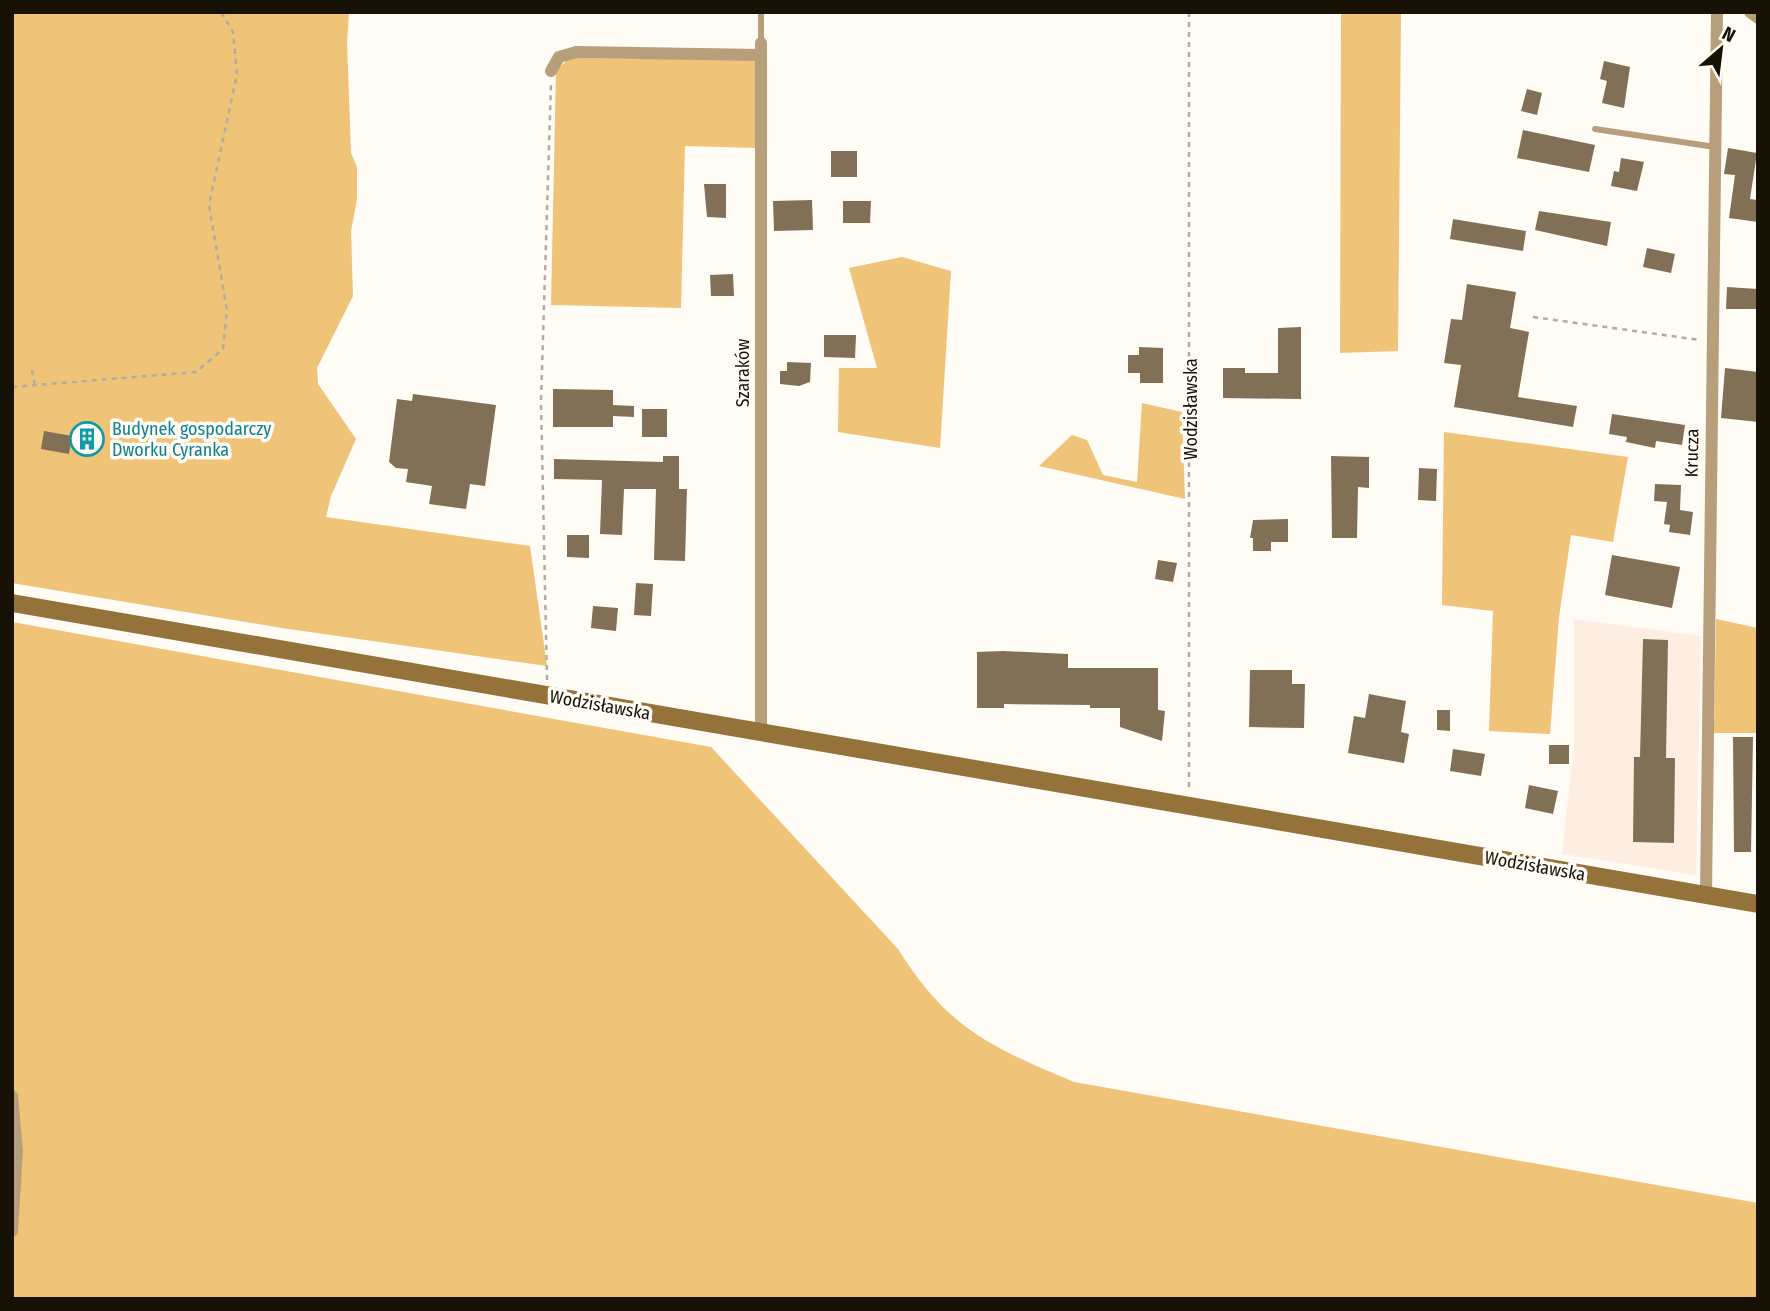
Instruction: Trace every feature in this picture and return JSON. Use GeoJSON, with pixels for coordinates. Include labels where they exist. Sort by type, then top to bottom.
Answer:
{"type":"FeatureCollection","features":[{"type":"Feature","properties":{"kind":"main road","name":"Wodzisławska"},"geometry":{"type":"LineString","coordinates":[[12,603],[1758,904]]}},
{"type":"Feature","properties":{"kind":"street","name":"Krucza"},"geometry":{"type":"LineString","coordinates":[[1706,895],[1717,12]]}},
{"type":"Feature","properties":{"kind":"street"},"geometry":{"type":"LineString","coordinates":[[1750,12],[1758,18]]}},
{"type":"Feature","properties":{"kind":"street"},"geometry":{"type":"LineString","coordinates":[[551,71],[559,57],[576,52],[761,49]]}},
{"type":"Feature","properties":{"kind":"street","name":"Szaraków"},"geometry":{"type":"LineString","coordinates":[[761,49],[761,733]]}},
{"type":"Feature","properties":{"kind":"street"},"geometry":{"type":"LineString","coordinates":[[12,1096],[17,1151],[12,1231]]}},
{"type":"Feature","properties":{"kind":"lane","name":"Szaraków"},"geometry":{"type":"LineString","coordinates":[[761,12],[761,49]]}},
{"type":"Feature","properties":{"kind":"lane"},"geometry":{"type":"LineString","coordinates":[[1595,129],[1714,147]]}},
{"type":"Feature","properties":{"kind":"path"},"geometry":{"type":"LineString","coordinates":[[12,387],[196,372],[223,349],[227,310],[209,205],[237,74],[233,32],[222,12]]}},
{"type":"Feature","properties":{"kind":"path","name":"Wodzisławska"},"geometry":{"type":"LineString","coordinates":[[1189,12],[1189,806]]}},
{"type":"Feature","properties":{"kind":"path"},"geometry":{"type":"LineString","coordinates":[[547,696],[541,401],[551,71]]}},
{"type":"Feature","properties":{"kind":"path"},"geometry":{"type":"LineString","coordinates":[[1533,317],[1712,342]]}},
{"type":"Feature","properties":{"kind":"path"},"geometry":{"type":"LineString","coordinates":[[32,370],[35,386]]}},
{"type":"Feature","properties":{"kind":"shaded area"},"geometry":{"type":"Polygon","coordinates":[[[12,12],[349,12],[347,42],[351,153],[357,167],[357,199],[351,231],[353,296],[317,368],[318,384],[356,439],[331,496],[326,517],[530,546],[547,666],[282,628],[12,583],[12,12]]]}},
{"type":"Feature","properties":{"kind":"shaded area"},"geometry":{"type":"Polygon","coordinates":[[[1341,12],[1401,12],[1398,351],[1340,353],[1341,12]]]}},
{"type":"Feature","properties":{"kind":"shaded area"},"geometry":{"type":"Polygon","coordinates":[[[569,58],[756,60],[756,148],[685,146],[681,308],[551,305],[556,71],[569,58]]]}},
{"type":"Feature","properties":{"kind":"shaded area"},"geometry":{"type":"Polygon","coordinates":[[[902,257],[951,271],[940,448],[838,432],[839,368],[877,368],[849,268],[902,257]]]}},
{"type":"Feature","properties":{"kind":"shaded area"},"geometry":{"type":"Polygon","coordinates":[[[1142,403],[1182,412],[1185,499],[1039,466],[1072,435],[1087,440],[1103,475],[1137,482],[1142,403]]]}},
{"type":"Feature","properties":{"kind":"shaded area"},"geometry":{"type":"Polygon","coordinates":[[[1444,432],[1628,457],[1613,542],[1571,535],[1559,617],[1550,734],[1489,731],[1493,611],[1442,605],[1444,432]]]}},
{"type":"Feature","properties":{"kind":"shaded area"},"geometry":{"type":"Polygon","coordinates":[[[1574,619],[1701,636],[1696,875],[1562,854],[1574,745],[1574,619]]]}},
{"type":"Feature","properties":{"kind":"shaded area"},"geometry":{"type":"Polygon","coordinates":[[[1716,619],[1758,628],[1758,733],[1714,733],[1716,619]]]}},
{"type":"Feature","properties":{"kind":"shaded area"},"geometry":{"type":"Polygon","coordinates":[[[12,622],[711,747],[898,949],[935,999],[954,1017],[995,1046],[1074,1082],[1758,1203],[1758,1299],[12,1299],[12,622]]]}},
{"type":"Feature","properties":{"kind":"building"},"geometry":{"type":"Polygon","coordinates":[[[1604,61],[1630,67],[1624,108],[1602,103],[1607,81],[1600,79],[1604,61]]]}},
{"type":"Feature","properties":{"kind":"building"},"geometry":{"type":"Polygon","coordinates":[[[1527,89],[1542,93],[1537,115],[1521,111],[1527,89]]]}},
{"type":"Feature","properties":{"kind":"building"},"geometry":{"type":"Polygon","coordinates":[[[1523,130],[1595,145],[1589,172],[1517,158],[1523,130]]]}},
{"type":"Feature","properties":{"kind":"building"},"geometry":{"type":"Polygon","coordinates":[[[1728,148],[1757,153],[1750,199],[1758,200],[1758,222],[1729,218],[1735,175],[1724,174],[1728,148]]]}},
{"type":"Feature","properties":{"kind":"building"},"geometry":{"type":"Polygon","coordinates":[[[831,151],[857,151],[857,177],[831,177],[831,151]]]}},
{"type":"Feature","properties":{"kind":"building"},"geometry":{"type":"Polygon","coordinates":[[[1621,158],[1644,162],[1637,191],[1611,186],[1614,171],[1619,172],[1621,158]]]}},
{"type":"Feature","properties":{"kind":"building"},"geometry":{"type":"Polygon","coordinates":[[[704,184],[726,184],[726,218],[707,217],[704,184]]]}},
{"type":"Feature","properties":{"kind":"building"},"geometry":{"type":"Polygon","coordinates":[[[812,200],[813,230],[774,231],[773,201],[812,200]]]}},
{"type":"Feature","properties":{"kind":"building"},"geometry":{"type":"Polygon","coordinates":[[[843,201],[871,201],[870,223],[843,223],[843,201]]]}},
{"type":"Feature","properties":{"kind":"building"},"geometry":{"type":"Polygon","coordinates":[[[1539,211],[1611,222],[1607,246],[1535,230],[1539,211]]]}},
{"type":"Feature","properties":{"kind":"building"},"geometry":{"type":"Polygon","coordinates":[[[1453,219],[1526,231],[1523,251],[1450,239],[1453,219]]]}},
{"type":"Feature","properties":{"kind":"building"},"geometry":{"type":"Polygon","coordinates":[[[1647,248],[1675,254],[1671,273],[1643,267],[1647,248]]]}},
{"type":"Feature","properties":{"kind":"building"},"geometry":{"type":"Polygon","coordinates":[[[733,274],[734,296],[711,296],[710,275],[733,274]]]}},
{"type":"Feature","properties":{"kind":"building"},"geometry":{"type":"Polygon","coordinates":[[[1467,284],[1516,292],[1510,328],[1529,332],[1518,397],[1577,406],[1573,427],[1454,407],[1461,365],[1444,363],[1451,319],[1462,320],[1467,284]]]}},
{"type":"Feature","properties":{"kind":"building"},"geometry":{"type":"Polygon","coordinates":[[[1727,287],[1758,289],[1758,309],[1726,309],[1727,287]]]}},
{"type":"Feature","properties":{"kind":"building"},"geometry":{"type":"Polygon","coordinates":[[[1301,327],[1301,399],[1223,398],[1223,368],[1245,368],[1245,373],[1278,373],[1278,328],[1301,327]]]}},
{"type":"Feature","properties":{"kind":"building"},"geometry":{"type":"Polygon","coordinates":[[[824,335],[856,335],[855,358],[824,357],[824,335]]]}},
{"type":"Feature","properties":{"kind":"building"},"geometry":{"type":"Polygon","coordinates":[[[1139,347],[1163,348],[1163,383],[1140,383],[1140,373],[1128,373],[1128,355],[1139,355],[1139,347]]]}},
{"type":"Feature","properties":{"kind":"building"},"geometry":{"type":"Polygon","coordinates":[[[787,362],[811,363],[810,382],[799,386],[780,384],[780,371],[787,371],[787,362]]]}},
{"type":"Feature","properties":{"kind":"building"},"geometry":{"type":"Polygon","coordinates":[[[1725,368],[1758,372],[1758,422],[1721,418],[1725,368]]]}},
{"type":"Feature","properties":{"kind":"building"},"geometry":{"type":"Polygon","coordinates":[[[553,389],[613,390],[613,405],[634,406],[634,417],[613,416],[613,427],[553,427],[553,389]]]}},
{"type":"Feature","properties":{"kind":"building"},"geometry":{"type":"Polygon","coordinates":[[[413,394],[496,405],[485,486],[470,484],[466,509],[429,504],[432,486],[406,482],[408,469],[396,468],[389,462],[397,399],[412,401],[413,394]]]}},
{"type":"Feature","properties":{"kind":"building"},"geometry":{"type":"Polygon","coordinates":[[[642,409],[667,409],[667,437],[642,437],[642,409]]]}},
{"type":"Feature","properties":{"kind":"building"},"geometry":{"type":"Polygon","coordinates":[[[1612,414],[1685,425],[1682,445],[1656,441],[1655,448],[1626,442],[1627,437],[1609,434],[1612,414]]]}},
{"type":"Feature","properties":{"kind":"building"},"geometry":{"type":"Polygon","coordinates":[[[44,431],[72,436],[69,454],[41,449],[44,431]]]}},
{"type":"Feature","properties":{"kind":"building"},"geometry":{"type":"Polygon","coordinates":[[[663,456],[679,456],[679,489],[687,489],[685,561],[654,560],[656,489],[624,489],[622,535],[600,534],[602,480],[554,479],[554,459],[663,462],[663,456]]]}},
{"type":"Feature","properties":{"kind":"building"},"geometry":{"type":"Polygon","coordinates":[[[1331,456],[1369,457],[1369,488],[1358,487],[1357,538],[1332,538],[1331,456]]]}},
{"type":"Feature","properties":{"kind":"building"},"geometry":{"type":"Polygon","coordinates":[[[1419,468],[1437,469],[1436,501],[1418,500],[1419,468]]]}},
{"type":"Feature","properties":{"kind":"building"},"geometry":{"type":"Polygon","coordinates":[[[1655,484],[1681,485],[1680,510],[1693,512],[1690,535],[1669,532],[1670,525],[1664,524],[1667,502],[1654,501],[1655,484]]]}},
{"type":"Feature","properties":{"kind":"building"},"geometry":{"type":"Polygon","coordinates":[[[1288,519],[1288,542],[1271,542],[1271,551],[1253,551],[1253,538],[1250,538],[1253,520],[1288,519]]]}},
{"type":"Feature","properties":{"kind":"building"},"geometry":{"type":"Polygon","coordinates":[[[567,535],[589,535],[589,558],[567,557],[567,535]]]}},
{"type":"Feature","properties":{"kind":"building"},"geometry":{"type":"Polygon","coordinates":[[[1612,555],[1680,567],[1672,608],[1605,595],[1612,555]]]}},
{"type":"Feature","properties":{"kind":"building"},"geometry":{"type":"Polygon","coordinates":[[[1158,560],[1177,563],[1173,582],[1155,579],[1158,560]]]}},
{"type":"Feature","properties":{"kind":"building"},"geometry":{"type":"Polygon","coordinates":[[[636,583],[653,584],[651,616],[634,615],[636,583]]]}},
{"type":"Feature","properties":{"kind":"building"},"geometry":{"type":"Polygon","coordinates":[[[593,606],[618,608],[616,631],[591,628],[593,606]]]}},
{"type":"Feature","properties":{"kind":"building"},"geometry":{"type":"Polygon","coordinates":[[[1643,639],[1668,640],[1666,758],[1675,758],[1674,843],[1633,842],[1634,757],[1640,757],[1643,639]]]}},
{"type":"Feature","properties":{"kind":"building"},"geometry":{"type":"Polygon","coordinates":[[[977,652],[1068,654],[1068,668],[1158,668],[1158,710],[1165,711],[1162,741],[1120,727],[1120,708],[1004,704],[1004,708],[977,708],[977,652]]]}},
{"type":"Feature","properties":{"kind":"building"},"geometry":{"type":"Polygon","coordinates":[[[1250,670],[1292,670],[1292,684],[1305,684],[1304,728],[1249,727],[1250,670]]]}},
{"type":"Feature","properties":{"kind":"building"},"geometry":{"type":"Polygon","coordinates":[[[1369,694],[1406,701],[1401,732],[1409,734],[1404,763],[1348,753],[1354,716],[1365,718],[1369,694]]]}},
{"type":"Feature","properties":{"kind":"building"},"geometry":{"type":"Polygon","coordinates":[[[1437,710],[1450,710],[1450,731],[1437,730],[1437,710]]]}},
{"type":"Feature","properties":{"kind":"building"},"geometry":{"type":"Polygon","coordinates":[[[1733,737],[1753,737],[1751,852],[1734,852],[1733,737]]]}},
{"type":"Feature","properties":{"kind":"building"},"geometry":{"type":"Polygon","coordinates":[[[1549,745],[1569,745],[1569,764],[1549,764],[1549,745]]]}},
{"type":"Feature","properties":{"kind":"building"},"geometry":{"type":"Polygon","coordinates":[[[1453,749],[1485,754],[1481,776],[1450,771],[1453,749]]]}},
{"type":"Feature","properties":{"kind":"building"},"geometry":{"type":"Polygon","coordinates":[[[1529,785],[1558,791],[1553,814],[1525,808],[1529,785]]]}},
{"type":"Feature","properties":{"kind":"place","name":"Budynek gospodarczy Dworku Cyranka"},"geometry":{"type":"Point","coordinates":[87,439]}}]}
